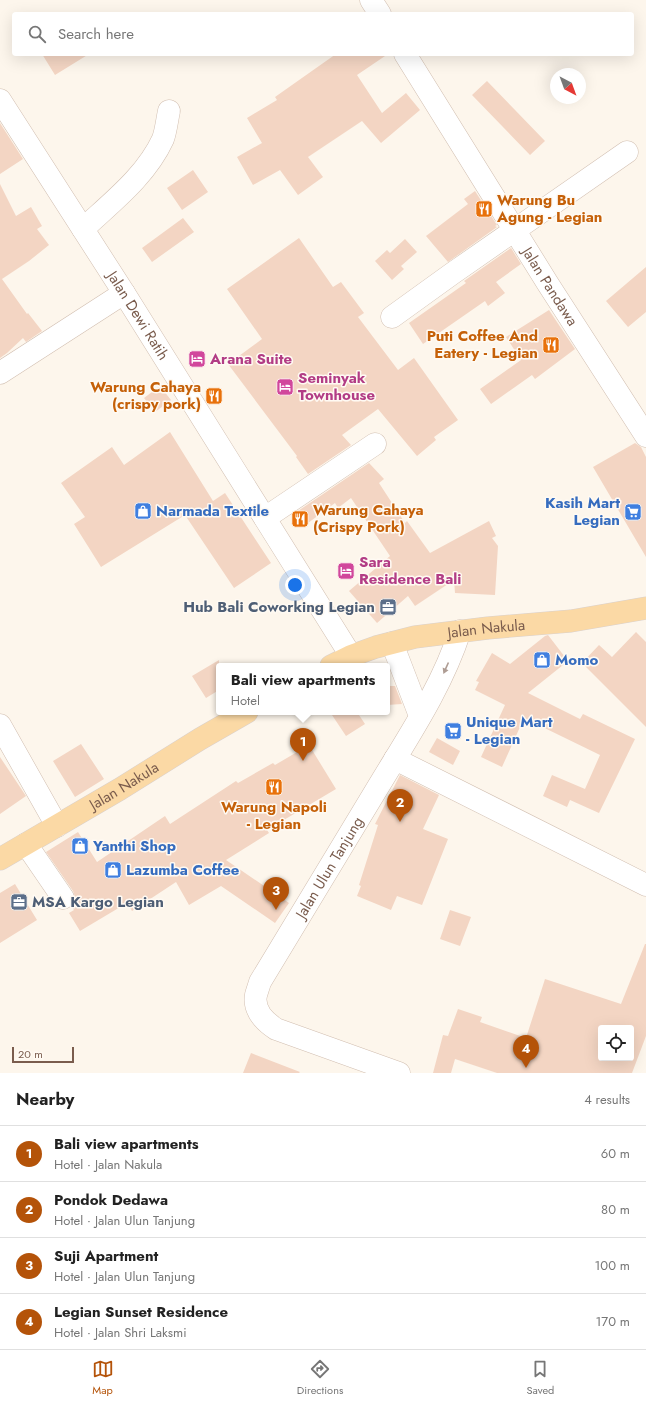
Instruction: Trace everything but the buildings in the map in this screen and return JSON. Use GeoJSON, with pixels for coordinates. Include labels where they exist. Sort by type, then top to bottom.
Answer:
{"type":"FeatureCollection","features":[{"type":"Feature","properties":{"kind":"main road","name":"Jalan Nakula"},"geometry":{"type":"LineString","coordinates":[[337,663],[376,647],[415,637],[460,631],[571,621],[646,608]]}},
{"type":"Feature","properties":{"kind":"main road","name":"Jalan Nakula"},"geometry":{"type":"LineString","coordinates":[[0,859],[120,789],[200,738],[242,715]]}},
{"type":"Feature","properties":{"kind":"street"},"geometry":{"type":"LineString","coordinates":[[371,0],[379,12]]}},
{"type":"Feature","properties":{"kind":"street","name":"Jalan Pandawa"},"geometry":{"type":"LineString","coordinates":[[406,56],[515,231],[646,436]]}},
{"type":"Feature","properties":{"kind":"street","name":"Jalan Dewi Ratih"},"geometry":{"type":"LineString","coordinates":[[0,100],[124,293],[351,656]]}},
{"type":"Feature","properties":{"kind":"street"},"geometry":{"type":"LineString","coordinates":[[83,229],[130,185],[146,167],[163,138],[169,112]]}},
{"type":"Feature","properties":{"kind":"street"},"geometry":{"type":"LineString","coordinates":[[392,317],[628,152]]}},
{"type":"Feature","properties":{"kind":"street"},"geometry":{"type":"LineString","coordinates":[[0,373],[124,293]]}},
{"type":"Feature","properties":{"kind":"street"},"geometry":{"type":"LineString","coordinates":[[265,518],[375,444]]}},
{"type":"Feature","properties":{"kind":"street","name":"Jalan Ulun Tanjung"},"geometry":{"type":"LineString","coordinates":[[399,1073],[276,1029],[264,1021],[258,1010],[255,996],[260,982],[438,685],[447,667],[460,631]]}},
{"type":"Feature","properties":{"kind":"street"},"geometry":{"type":"LineString","coordinates":[[392,643],[420,716]]}},
{"type":"Feature","properties":{"kind":"street"},"geometry":{"type":"LineString","coordinates":[[0,725],[57,826]]}},
{"type":"Feature","properties":{"kind":"street"},"geometry":{"type":"LineString","coordinates":[[395,759],[646,885]]}},
{"type":"Feature","properties":{"kind":"street"},"geometry":{"type":"LineString","coordinates":[[26,844],[63,898]]}},
{"type":"Feature","properties":{"kind":"place","name":"Warung Bu Agung - Legian"},"geometry":{"type":"Point","coordinates":[484,209]}},
{"type":"Feature","properties":{"kind":"place","name":"Puti Coffee And Eatery - Legian"},"geometry":{"type":"Point","coordinates":[551,345]}},
{"type":"Feature","properties":{"kind":"place","name":"Arana Suite"},"geometry":{"type":"Point","coordinates":[197,359]}},
{"type":"Feature","properties":{"kind":"place","name":"Seminyak Townhouse"},"geometry":{"type":"Point","coordinates":[285,387]}},
{"type":"Feature","properties":{"kind":"place","name":"Warung Cahaya (crispy pork)"},"geometry":{"type":"Point","coordinates":[214,396]}},
{"type":"Feature","properties":{"kind":"place","name":"Narmada Textile"},"geometry":{"type":"Point","coordinates":[143,511]}},
{"type":"Feature","properties":{"kind":"place","name":"Kasih Mart Legian"},"geometry":{"type":"Point","coordinates":[633,512]}},
{"type":"Feature","properties":{"kind":"place","name":"Warung Cahaya (Crispy Pork)"},"geometry":{"type":"Point","coordinates":[300,519]}},
{"type":"Feature","properties":{"kind":"place","name":"Sara Residence Bali"},"geometry":{"type":"Point","coordinates":[346,571]}},
{"type":"Feature","properties":{"kind":"place","name":"Hub Bali Coworking Legian"},"geometry":{"type":"Point","coordinates":[388,607]}},
{"type":"Feature","properties":{"kind":"place","name":"Momo"},"geometry":{"type":"Point","coordinates":[542,660]}},
{"type":"Feature","properties":{"kind":"place","name":"Unique Mart - Legian"},"geometry":{"type":"Point","coordinates":[453,731]}},
{"type":"Feature","properties":{"kind":"place","name":"Bali view apartments"},"geometry":{"type":"Point","coordinates":[303,761]}},
{"type":"Feature","properties":{"kind":"place","name":"Warung Napoli - Legian"},"geometry":{"type":"Point","coordinates":[274,787]}},
{"type":"Feature","properties":{"kind":"place","name":"Pondok Dedawa"},"geometry":{"type":"Point","coordinates":[400,822]}},
{"type":"Feature","properties":{"kind":"place","name":"Yanthi Shop"},"geometry":{"type":"Point","coordinates":[80,846]}},
{"type":"Feature","properties":{"kind":"place","name":"Lazumba Coffee"},"geometry":{"type":"Point","coordinates":[113,870]}},
{"type":"Feature","properties":{"kind":"place","name":"MSA Kargo Legian"},"geometry":{"type":"Point","coordinates":[19,902]}},
{"type":"Feature","properties":{"kind":"place","name":"Suji Apartment"},"geometry":{"type":"Point","coordinates":[276,910]}},
{"type":"Feature","properties":{"kind":"place","name":"Legian Sunset Residence"},"geometry":{"type":"Point","coordinates":[526,1068]}}]}
